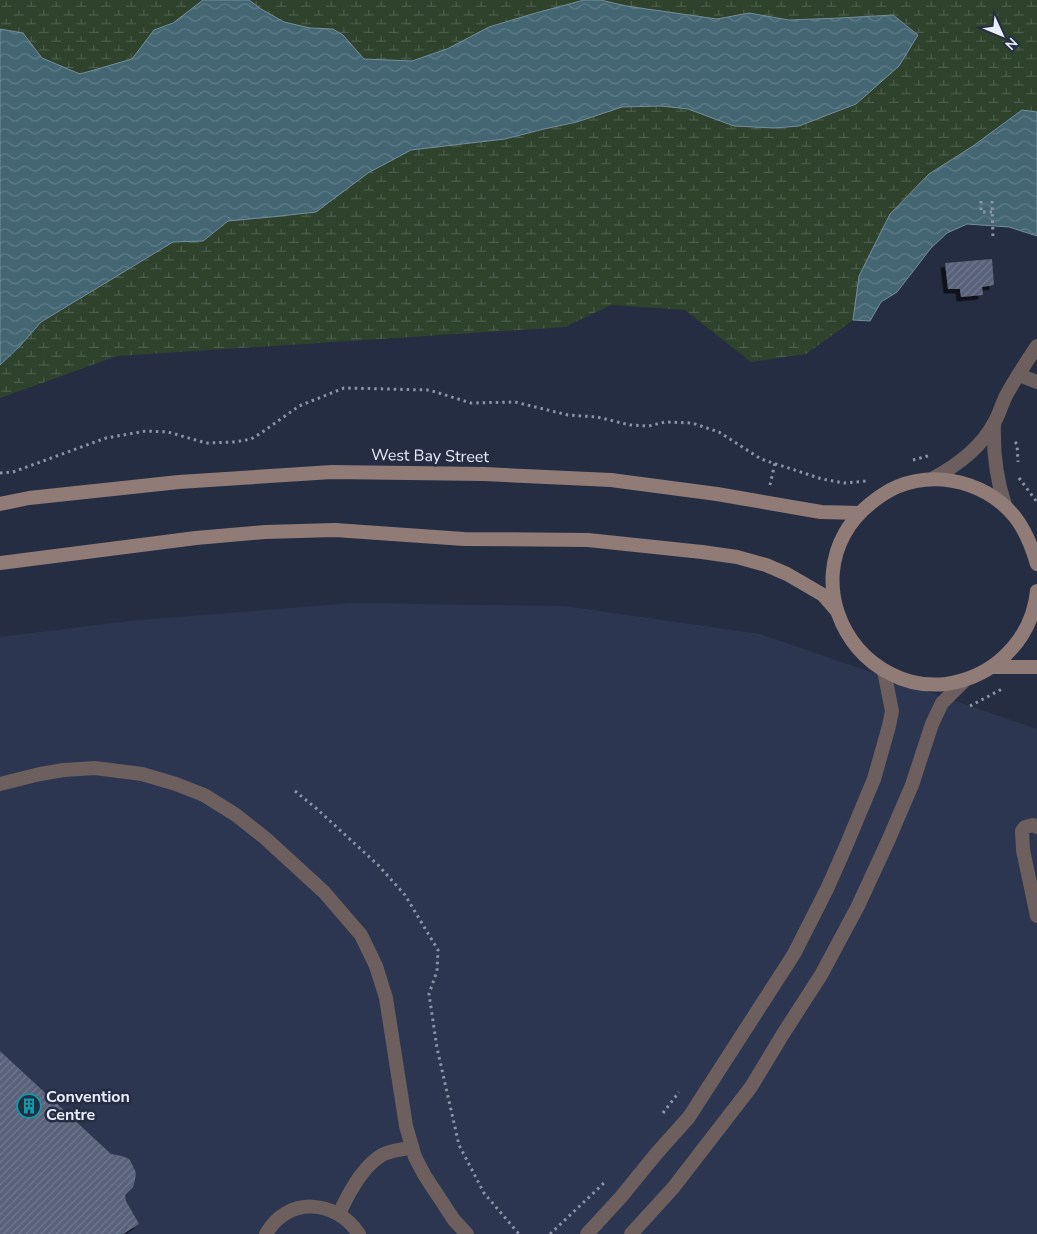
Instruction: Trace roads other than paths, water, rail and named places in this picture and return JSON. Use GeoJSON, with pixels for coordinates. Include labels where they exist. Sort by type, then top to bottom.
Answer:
{"type":"FeatureCollection","features":[{"type":"Feature","properties":{"kind":"main road","name":"West Bay Street"},"geometry":{"type":"LineString","coordinates":[[0,504],[29,498],[179,482],[332,472],[484,474],[611,480],[717,494],[821,512],[859,513]]}},
{"type":"Feature","properties":{"kind":"main road"},"geometry":{"type":"LineString","coordinates":[[1037,564],[1030,541],[1023,528],[1015,516],[993,496],[972,486],[949,480],[932,479],[916,481],[885,492],[859,513],[844,534],[835,558],[833,584],[836,610],[841,622],[854,645],[873,664],[910,682],[937,685],[965,680],[978,675],[992,667],[1016,646],[1031,618],[1037,591]]}},
{"type":"Feature","properties":{"kind":"main road"},"geometry":{"type":"LineString","coordinates":[[0,563],[196,538],[265,532],[334,530],[464,539],[588,540],[702,552],[744,559],[773,568],[806,584],[823,595],[836,610]]}},
{"type":"Feature","properties":{"kind":"main road"},"geometry":{"type":"LineString","coordinates":[[992,667],[1037,667]]}},
{"type":"Feature","properties":{"kind":"street"},"geometry":{"type":"LineString","coordinates":[[932,479],[967,456],[982,441],[994,424],[1008,392],[1037,346]]}},
{"type":"Feature","properties":{"kind":"street"},"geometry":{"type":"LineString","coordinates":[[1019,375],[1037,382]]}},
{"type":"Feature","properties":{"kind":"street"},"geometry":{"type":"LineString","coordinates":[[994,424],[995,465],[1004,505]]}},
{"type":"Feature","properties":{"kind":"street"},"geometry":{"type":"LineString","coordinates":[[587,1234],[689,1117],[794,954],[827,889],[874,779],[892,711],[884,671]]}},
{"type":"Feature","properties":{"kind":"street"},"geometry":{"type":"LineString","coordinates":[[630,1234],[673,1188],[751,1087],[821,975],[858,906],[892,833],[912,785],[932,724],[942,703],[965,680]]}},
{"type":"Feature","properties":{"kind":"street"},"geometry":{"type":"LineString","coordinates":[[0,784],[40,774],[87,768],[114,769],[142,774],[176,784],[204,795],[236,815],[265,838],[324,892],[361,935],[376,966],[386,998],[406,1126],[415,1156],[425,1176],[454,1220],[466,1234]]}},
{"type":"Feature","properties":{"kind":"street"},"geometry":{"type":"LineString","coordinates":[[1037,827],[1033,825],[1025,827],[1022,831],[1023,850],[1037,916]]}},
{"type":"Feature","properties":{"kind":"street"},"geometry":{"type":"LineString","coordinates":[[339,1214],[350,1190],[375,1160],[383,1154],[412,1147]]}},
{"type":"Feature","properties":{"kind":"street"},"geometry":{"type":"LineString","coordinates":[[266,1234],[273,1223],[281,1216],[299,1208],[320,1207],[339,1214],[347,1220],[358,1234]]}},
{"type":"Feature","properties":{"kind":"water"},"geometry":{"type":"Polygon","coordinates":[[[203,0],[249,0],[284,22],[310,28],[333,29],[343,35],[364,59],[412,61],[447,49],[489,27],[584,0],[601,0],[626,6],[717,19],[749,13],[789,20],[893,15],[918,35],[899,66],[856,104],[799,126],[774,128],[734,126],[688,109],[661,106],[622,107],[577,122],[505,139],[411,150],[368,173],[316,212],[228,221],[203,241],[173,242],[41,322],[0,365],[0,29],[23,33],[42,58],[80,74],[132,59],[154,30],[173,23],[203,0]]]}},
{"type":"Feature","properties":{"kind":"water"},"geometry":{"type":"Polygon","coordinates":[[[1022,110],[1037,112],[1037,236],[1009,227],[967,224],[947,233],[931,248],[897,292],[881,302],[870,321],[853,320],[859,276],[890,214],[929,174],[973,146],[1022,110]]]}},
{"type":"Feature","properties":{"kind":"place","name":"Convention Centre"},"geometry":{"type":"Point","coordinates":[29,1106]}}]}
